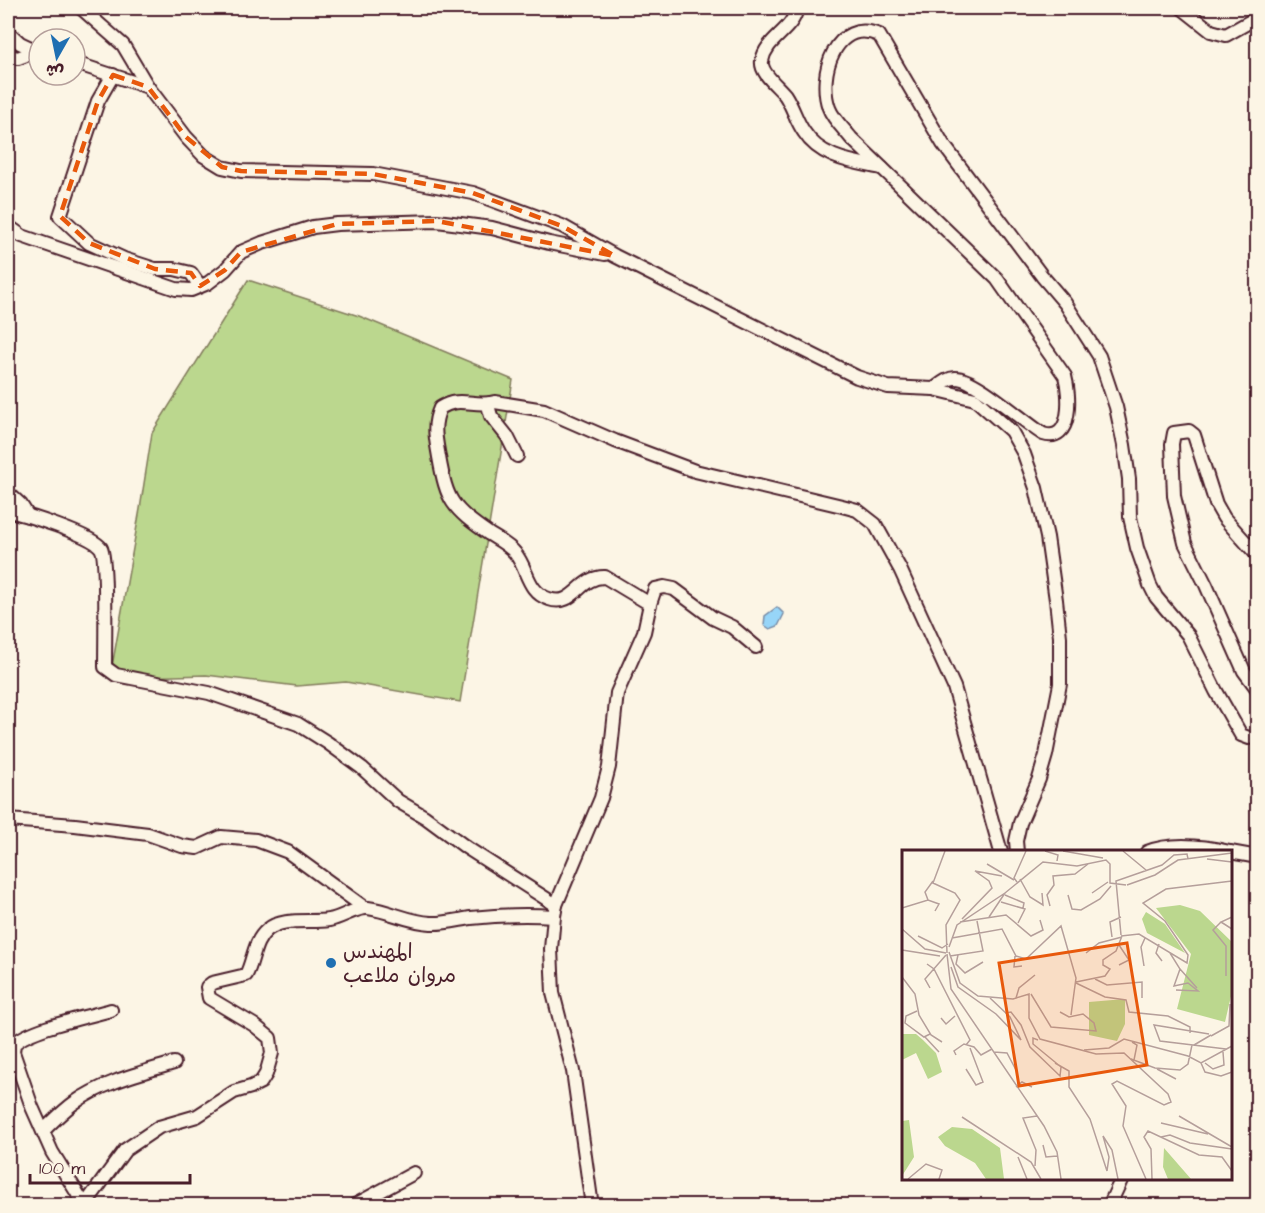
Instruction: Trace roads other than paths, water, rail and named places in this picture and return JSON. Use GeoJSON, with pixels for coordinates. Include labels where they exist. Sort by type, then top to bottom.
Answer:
{"type":"FeatureCollection","features":[{"type":"Feature","properties":{"kind":"street"},"geometry":{"type":"LineString","coordinates":[[81,8],[123,45],[148,87],[186,137],[204,156],[222,166],[242,171],[373,174],[473,193],[562,226],[615,256],[857,377],[888,387],[934,389],[975,399],[1011,430],[1024,454],[1036,488],[1047,537],[1060,637],[1060,684],[1046,755],[1020,823],[1016,841],[1017,850]]}},
{"type":"Feature","properties":{"kind":"street"},"geometry":{"type":"LineString","coordinates":[[796,8],[793,20],[768,47],[763,58],[763,69],[785,96],[804,132],[812,142],[835,156],[882,168]]}},
{"type":"Feature","properties":{"kind":"street"},"geometry":{"type":"LineString","coordinates":[[1182,8],[1211,31],[1227,35],[1257,17]]}},
{"type":"Feature","properties":{"kind":"street"},"geometry":{"type":"LineString","coordinates":[[934,389],[948,379],[960,378],[982,390],[1043,435],[1050,437],[1064,429],[1068,392],[1065,376],[997,279],[850,138],[832,117],[824,88],[826,70],[831,57],[846,36],[862,31],[879,35],[943,144],[1042,276],[1065,303],[1099,356],[1116,407],[1129,479],[1130,517],[1150,585],[1156,597],[1188,635],[1241,735],[1249,738],[1257,736]]}},
{"type":"Feature","properties":{"kind":"street"},"geometry":{"type":"LineString","coordinates":[[8,32],[27,46]]}},
{"type":"Feature","properties":{"kind":"street"},"geometry":{"type":"LineString","coordinates":[[8,56],[18,58],[27,55]]}},
{"type":"Feature","properties":{"kind":"street"},"geometry":{"type":"LineString","coordinates":[[87,67],[148,87]]}},
{"type":"Feature","properties":{"kind":"street"},"geometry":{"type":"LineString","coordinates":[[113,75],[98,102],[60,216],[89,243],[154,269],[174,269],[191,273],[200,286]]}},
{"type":"Feature","properties":{"kind":"street"},"geometry":{"type":"LineString","coordinates":[[8,226],[22,236],[176,289],[191,290],[225,270],[241,252],[313,227],[337,224],[437,220],[492,228],[549,243],[615,256]]}},
{"type":"Feature","properties":{"kind":"street"},"geometry":{"type":"LineString","coordinates":[[650,604],[605,577],[585,582],[565,600],[556,601],[537,594],[514,551],[454,507],[443,483],[434,433],[435,418],[440,408],[458,401],[490,404],[495,402],[544,410],[615,441],[695,471],[857,510],[866,516],[875,525],[892,552],[954,687],[1000,850]]}},
{"type":"Feature","properties":{"kind":"street"},"geometry":{"type":"LineString","coordinates":[[490,404],[491,416],[518,456]]}},
{"type":"Feature","properties":{"kind":"street"},"geometry":{"type":"LineString","coordinates":[[1257,556],[1224,518],[1216,504],[1194,435],[1189,431],[1174,433],[1172,439],[1174,496],[1185,543],[1237,657],[1257,690]]}},
{"type":"Feature","properties":{"kind":"street"},"geometry":{"type":"LineString","coordinates":[[8,493],[28,516]]}},
{"type":"Feature","properties":{"kind":"street"},"geometry":{"type":"LineString","coordinates":[[8,511],[28,516],[95,542],[102,550],[105,667],[117,675],[209,693],[298,724],[362,768],[398,801],[425,817],[555,911]]}},
{"type":"Feature","properties":{"kind":"street"},"geometry":{"type":"LineString","coordinates":[[592,1206],[573,1071],[553,993],[551,949],[555,911],[601,798],[609,767],[617,693],[644,632],[655,590],[664,587],[674,589],[713,618],[732,627],[756,647]]}},
{"type":"Feature","properties":{"kind":"street"},"geometry":{"type":"LineString","coordinates":[[8,820],[148,834],[182,846],[197,848],[222,837],[256,840],[288,852],[365,908],[432,924],[555,911]]}},
{"type":"Feature","properties":{"kind":"street"},"geometry":{"type":"LineString","coordinates":[[1154,850],[1188,846],[1216,850]]}},
{"type":"Feature","properties":{"kind":"street"},"geometry":{"type":"LineString","coordinates":[[1232,852],[1257,857]]}},
{"type":"Feature","properties":{"kind":"street"},"geometry":{"type":"LineString","coordinates":[[111,1010],[37,1032],[20,1038],[14,1044],[16,1062],[52,1152],[84,1205],[124,1150],[159,1127],[196,1116],[234,1092],[261,1082],[266,1074],[272,1053],[270,1038],[254,1025],[209,998],[207,987],[212,983],[246,975],[259,939],[266,930],[276,924],[332,920],[365,908]]}},
{"type":"Feature","properties":{"kind":"street"},"geometry":{"type":"LineString","coordinates":[[43,1131],[74,1102],[95,1091],[128,1077],[174,1063]]}},
{"type":"Feature","properties":{"kind":"street"},"geometry":{"type":"LineString","coordinates":[[353,1206],[414,1173]]}},
{"type":"Feature","properties":{"kind":"street"},"geometry":{"type":"LineString","coordinates":[[1109,1206],[1122,1180]]}},
{"type":"Feature","properties":{"kind":"water"},"geometry":{"type":"Polygon","coordinates":[[[777,607],[784,614],[778,626],[770,629],[764,625],[765,616],[777,607]]]}},
{"type":"Feature","properties":{"kind":"place","name":"المهندس مروان ملاعب"},"geometry":{"type":"Point","coordinates":[331,963]}}]}
